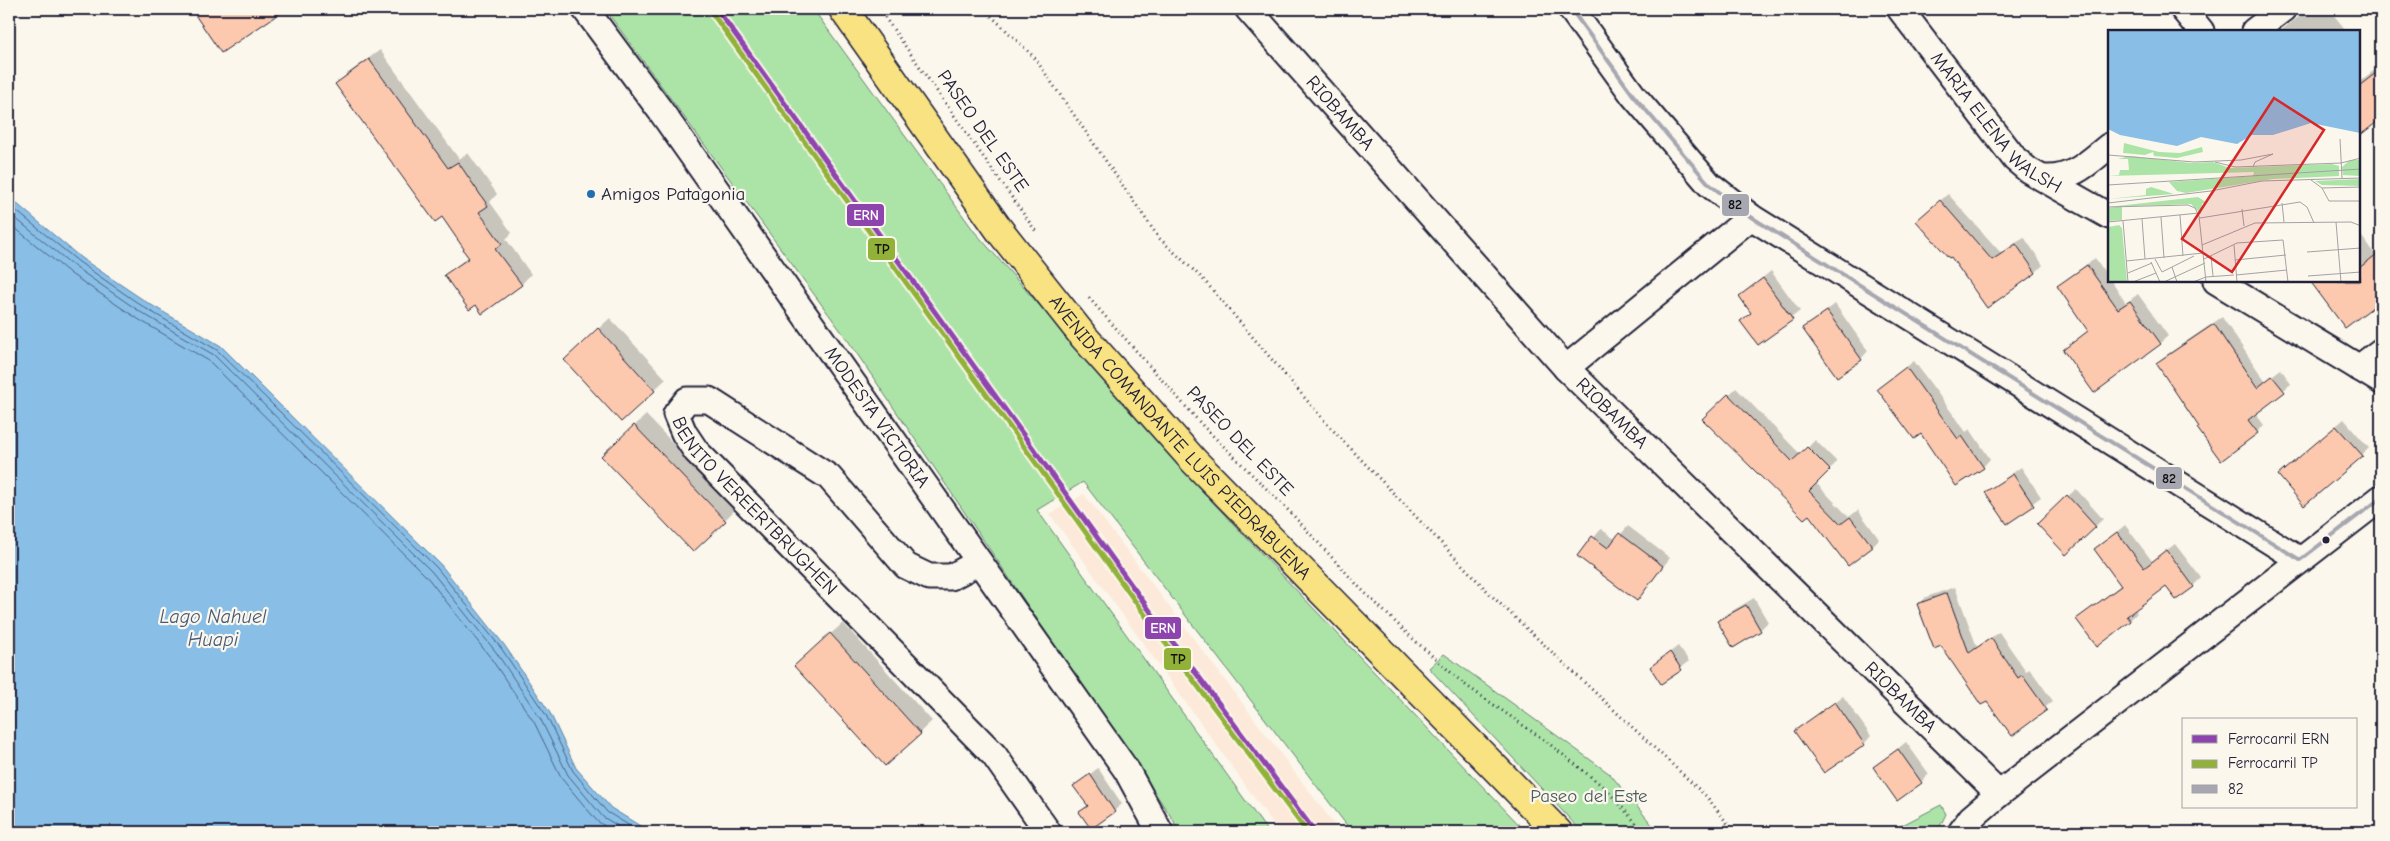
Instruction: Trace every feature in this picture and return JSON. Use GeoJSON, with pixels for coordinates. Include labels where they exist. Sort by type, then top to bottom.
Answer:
{"type":"FeatureCollection","features":[{"type":"Feature","properties":{"kind":"main road","name":"AVENIDA COMANDANTE LUIS PIEDRABUENA"},"geometry":{"type":"LineString","coordinates":[[843,9],[1000,231],[1084,337],[1193,460],[1558,832]]}},
{"type":"Feature","properties":{"kind":"street","name":"MODESTA VICTORIA"},"geometry":{"type":"LineString","coordinates":[[585,9],[666,118],[1127,771],[1160,832]]}},
{"type":"Feature","properties":{"kind":"street","name":"RIOBAMBA"},"geometry":{"type":"LineString","coordinates":[[1248,9],[1566,368],[1658,461],[1999,794]]}},
{"type":"Feature","properties":{"kind":"street"},"geometry":{"type":"LineString","coordinates":[[1571,9],[1633,95],[1709,184],[1750,216],[2300,560]]}},
{"type":"Feature","properties":{"kind":"street","name":"MARIA ELENA WALSH"},"geometry":{"type":"LineString","coordinates":[[1900,9],[2015,159],[2028,170],[2046,178],[2108,215]]}},
{"type":"Feature","properties":{"kind":"street"},"geometry":{"type":"LineString","coordinates":[[2183,9],[2200,30]]}},
{"type":"Feature","properties":{"kind":"street"},"geometry":{"type":"LineString","coordinates":[[2255,30],[2283,9]]}},
{"type":"Feature","properties":{"kind":"street"},"geometry":{"type":"LineString","coordinates":[[2046,178],[2061,179],[2087,163],[2108,147]]}},
{"type":"Feature","properties":{"kind":"street"},"geometry":{"type":"LineString","coordinates":[[1566,368],[1750,216]]}},
{"type":"Feature","properties":{"kind":"street"},"geometry":{"type":"LineString","coordinates":[[2218,282],[2381,381]]}},
{"type":"Feature","properties":{"kind":"street"},"geometry":{"type":"LineString","coordinates":[[2360,368],[2381,351]]}},
{"type":"Feature","properties":{"kind":"street","name":"BENITO VEREERTBRUGHEN"},"geometry":{"type":"LineString","coordinates":[[979,562],[951,577],[929,576],[906,566],[830,477],[709,400],[687,400],[676,414],[684,433],[696,451],[994,755],[1048,832]]}},
{"type":"Feature","properties":{"kind":"street"},"geometry":{"type":"LineString","coordinates":[[1961,832],[1971,818],[1999,794],[2381,498]]}},
{"type":"Feature","properties":{"kind":"path","name":"PASEO DEL ESTE"},"geometry":{"type":"LineString","coordinates":[[879,9],[1038,234]]}},
{"type":"Feature","properties":{"kind":"path"},"geometry":{"type":"LineString","coordinates":[[984,9],[1034,57],[1159,238],[1203,279],[1328,425],[1486,590],[1707,798],[1734,832]]}},
{"type":"Feature","properties":{"kind":"path","name":"PASEO DEL ESTE"},"geometry":{"type":"LineString","coordinates":[[1084,293],[1203,426],[1291,513],[1360,588],[1464,684],[1547,742],[1605,788],[1644,832]]}},
{"type":"Feature","properties":{"kind":"shaded area"},"geometry":{"type":"Polygon","coordinates":[[[1084,494],[1340,832],[1279,832],[1050,514],[1084,494]]]}},
{"type":"Feature","properties":{"kind":"green space"},"geometry":{"type":"Polygon","coordinates":[[[605,9],[813,9],[974,231],[1204,493],[1526,832],[1352,832],[1083,482],[1037,510],[1268,832],[1177,832],[1174,821],[849,342],[605,9]]]}},
{"type":"Feature","properties":{"kind":"green space","name":"Paseo del Este"},"geometry":{"type":"Polygon","coordinates":[[[1444,654],[1610,774],[1658,832],[1582,832],[1429,668],[1444,654]]]}},
{"type":"Feature","properties":{"kind":"green space"},"geometry":{"type":"Polygon","coordinates":[[[1941,805],[1946,814],[1937,832],[1889,832],[1941,805]]]}},
{"type":"Feature","properties":{"kind":"water","name":"Lago Nahuel Huapi"},"geometry":{"type":"Polygon","coordinates":[[[9,197],[81,258],[148,303],[221,346],[441,565],[505,646],[550,713],[576,768],[611,808],[650,832],[9,832],[9,197]]]}},
{"type":"Feature","properties":{"kind":"building"},"geometry":{"type":"Polygon","coordinates":[[[191,9],[286,9],[221,53],[191,9]]]}},
{"type":"Feature","properties":{"kind":"building"},"geometry":{"type":"Polygon","coordinates":[[[369,59],[448,168],[458,162],[488,206],[479,212],[502,244],[495,249],[522,285],[482,314],[476,305],[469,310],[444,275],[469,258],[464,249],[442,217],[435,222],[335,84],[369,59]]]}},
{"type":"Feature","properties":{"kind":"building"},"geometry":{"type":"Polygon","coordinates":[[[2381,69],[2381,119],[2360,135],[2360,85],[2381,69]]]}},
{"type":"Feature","properties":{"kind":"building"},"geometry":{"type":"Polygon","coordinates":[[[1940,200],[1992,260],[2016,244],[2036,273],[1987,308],[1951,257],[1949,258],[1916,221],[1940,200]]]}},
{"type":"Feature","properties":{"kind":"building"},"geometry":{"type":"Polygon","coordinates":[[[2381,251],[2381,301],[2345,328],[2311,282],[2360,282],[2360,267],[2381,251]]]}},
{"type":"Feature","properties":{"kind":"building"},"geometry":{"type":"Polygon","coordinates":[[[2087,265],[2118,309],[2130,301],[2161,344],[2094,393],[2063,350],[2088,331],[2057,286],[2087,265]]]}},
{"type":"Feature","properties":{"kind":"building"},"geometry":{"type":"Polygon","coordinates":[[[1763,278],[1793,320],[1758,345],[1740,321],[1751,313],[1739,296],[1763,278]]]}},
{"type":"Feature","properties":{"kind":"building"},"geometry":{"type":"Polygon","coordinates":[[[1827,311],[1862,360],[1837,377],[1802,328],[1827,311]]]}},
{"type":"Feature","properties":{"kind":"building"},"geometry":{"type":"Polygon","coordinates":[[[2214,324],[2257,388],[2272,376],[2285,392],[2248,420],[2258,433],[2221,461],[2197,428],[2199,427],[2156,363],[2214,324]]]}},
{"type":"Feature","properties":{"kind":"building"},"geometry":{"type":"Polygon","coordinates":[[[598,328],[655,391],[621,422],[564,360],[598,328]]]}},
{"type":"Feature","properties":{"kind":"building"},"geometry":{"type":"Polygon","coordinates":[[[1906,367],[1958,439],[1962,436],[1984,468],[1956,486],[1921,434],[1914,439],[1877,389],[1906,367]]]}},
{"type":"Feature","properties":{"kind":"building"},"geometry":{"type":"Polygon","coordinates":[[[1728,394],[1792,461],[1807,447],[1830,470],[1809,491],[1841,524],[1850,517],[1873,547],[1848,566],[1809,515],[1804,519],[1702,419],[1728,394]]]}},
{"type":"Feature","properties":{"kind":"building"},"geometry":{"type":"Polygon","coordinates":[[[634,425],[726,521],[693,552],[601,456],[634,425]]]}},
{"type":"Feature","properties":{"kind":"building"},"geometry":{"type":"Polygon","coordinates":[[[2336,426],[2363,456],[2304,506],[2278,475],[2336,426]]]}},
{"type":"Feature","properties":{"kind":"building"},"geometry":{"type":"Polygon","coordinates":[[[2013,474],[2034,506],[2007,524],[1985,492],[2013,474]]]}},
{"type":"Feature","properties":{"kind":"building"},"geometry":{"type":"Polygon","coordinates":[[[2067,495],[2096,527],[2066,555],[2037,524],[2067,495]]]}},
{"type":"Feature","properties":{"kind":"building"},"geometry":{"type":"Polygon","coordinates":[[[2117,532],[2144,568],[2167,550],[2194,587],[2176,600],[2166,587],[2127,616],[2131,621],[2097,647],[2076,619],[2121,586],[2094,549],[2117,532]]]}},
{"type":"Feature","properties":{"kind":"building"},"geometry":{"type":"Polygon","coordinates":[[[1619,533],[1663,566],[1637,601],[1577,556],[1592,536],[1608,548],[1619,533]]]}},
{"type":"Feature","properties":{"kind":"building"},"geometry":{"type":"Polygon","coordinates":[[[1947,593],[1969,653],[1991,638],[2018,678],[2022,675],[2047,710],[2012,736],[1987,702],[1981,705],[1941,646],[1934,649],[1917,604],[1947,593]]]}},
{"type":"Feature","properties":{"kind":"building"},"geometry":{"type":"Polygon","coordinates":[[[1746,605],[1761,631],[1733,648],[1717,621],[1746,605]]]}},
{"type":"Feature","properties":{"kind":"building"},"geometry":{"type":"Polygon","coordinates":[[[830,633],[921,734],[885,766],[794,666],[830,633]]]}},
{"type":"Feature","properties":{"kind":"building"},"geometry":{"type":"Polygon","coordinates":[[[1670,652],[1682,670],[1661,684],[1650,667],[1670,652]]]}},
{"type":"Feature","properties":{"kind":"building"},"geometry":{"type":"Polygon","coordinates":[[[1835,702],[1865,745],[1824,773],[1794,731],[1835,702]]]}},
{"type":"Feature","properties":{"kind":"building"},"geometry":{"type":"Polygon","coordinates":[[[1898,749],[1922,783],[1897,801],[1873,767],[1898,749]]]}},
{"type":"Feature","properties":{"kind":"building"},"geometry":{"type":"Polygon","coordinates":[[[1090,774],[1115,812],[1091,829],[1079,812],[1088,806],[1073,786],[1090,774]]]}},
{"type":"Feature","properties":{"kind":"rail line","name":"ERN"},"geometry":{"type":"LineString","coordinates":[[717,9],[1163,629],[1315,832]]}},
{"type":"Feature","properties":{"kind":"rail line","name":"TP"},"geometry":{"type":"LineString","coordinates":[[712,13],[1158,633],[1307,832]]}},
{"type":"Feature","properties":{"kind":"transit line","name":"82"},"geometry":{"type":"LineString","coordinates":[[1571,9],[1633,95],[1709,184],[1751,217],[2300,560],[2381,498]]}},
{"type":"Feature","properties":{"kind":"place","name":"Amigos Patagonia"},"geometry":{"type":"Point","coordinates":[591,194]}}]}
